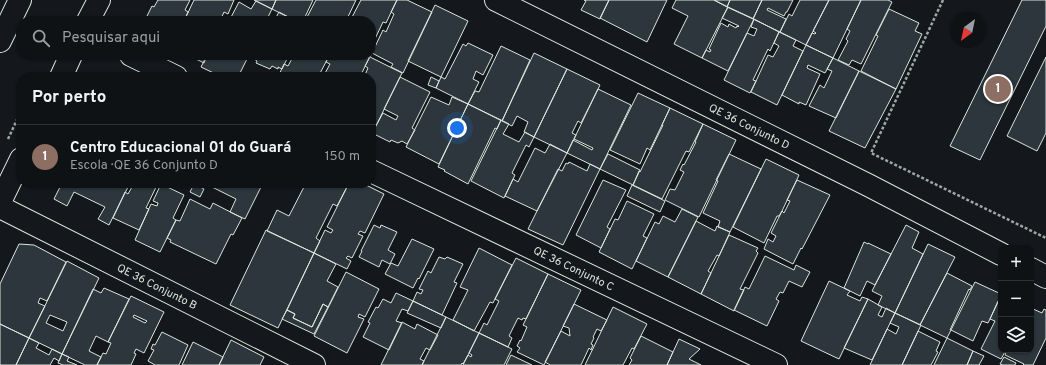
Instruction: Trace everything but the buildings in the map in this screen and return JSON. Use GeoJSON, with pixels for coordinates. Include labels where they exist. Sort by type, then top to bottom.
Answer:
{"type":"FeatureCollection","features":[{"type":"Feature","properties":{"kind":"street"},"geometry":{"type":"LineString","coordinates":[[0,41],[20,0]]}},
{"type":"Feature","properties":{"kind":"street"},"geometry":{"type":"LineString","coordinates":[[91,16],[99,0]]}},
{"type":"Feature","properties":{"kind":"street","name":"QE 36 Conjunto D"},"geometry":{"type":"LineString","coordinates":[[496,0],[861,182],[998,252]]}},
{"type":"Feature","properties":{"kind":"street"},"geometry":{"type":"LineString","coordinates":[[63,72],[69,60]]}},
{"type":"Feature","properties":{"kind":"street"},"geometry":{"type":"LineString","coordinates":[[141,60],[166,72]]}},
{"type":"Feature","properties":{"kind":"street"},"geometry":{"type":"LineString","coordinates":[[0,202],[16,169]]}},
{"type":"Feature","properties":{"kind":"street","name":"QE 36 Conjunto C"},"geometry":{"type":"LineString","coordinates":[[376,173],[776,365]]}},
{"type":"Feature","properties":{"kind":"street","name":"QE 36 Conjunto B"},"geometry":{"type":"LineString","coordinates":[[0,207],[314,365]]}},
{"type":"Feature","properties":{"kind":"street"},"geometry":{"type":"LineString","coordinates":[[1034,271],[1046,277]]}},
{"type":"Feature","properties":{"kind":"path"},"geometry":{"type":"LineString","coordinates":[[943,0],[870,153],[1046,238]]}},
{"type":"Feature","properties":{"kind":"path"},"geometry":{"type":"LineString","coordinates":[[6,143],[16,122]]}},
{"type":"Feature","properties":{"kind":"place","name":"Centro Educacional 01 do Guará"},"geometry":{"type":"Point","coordinates":[998,89]}}]}
